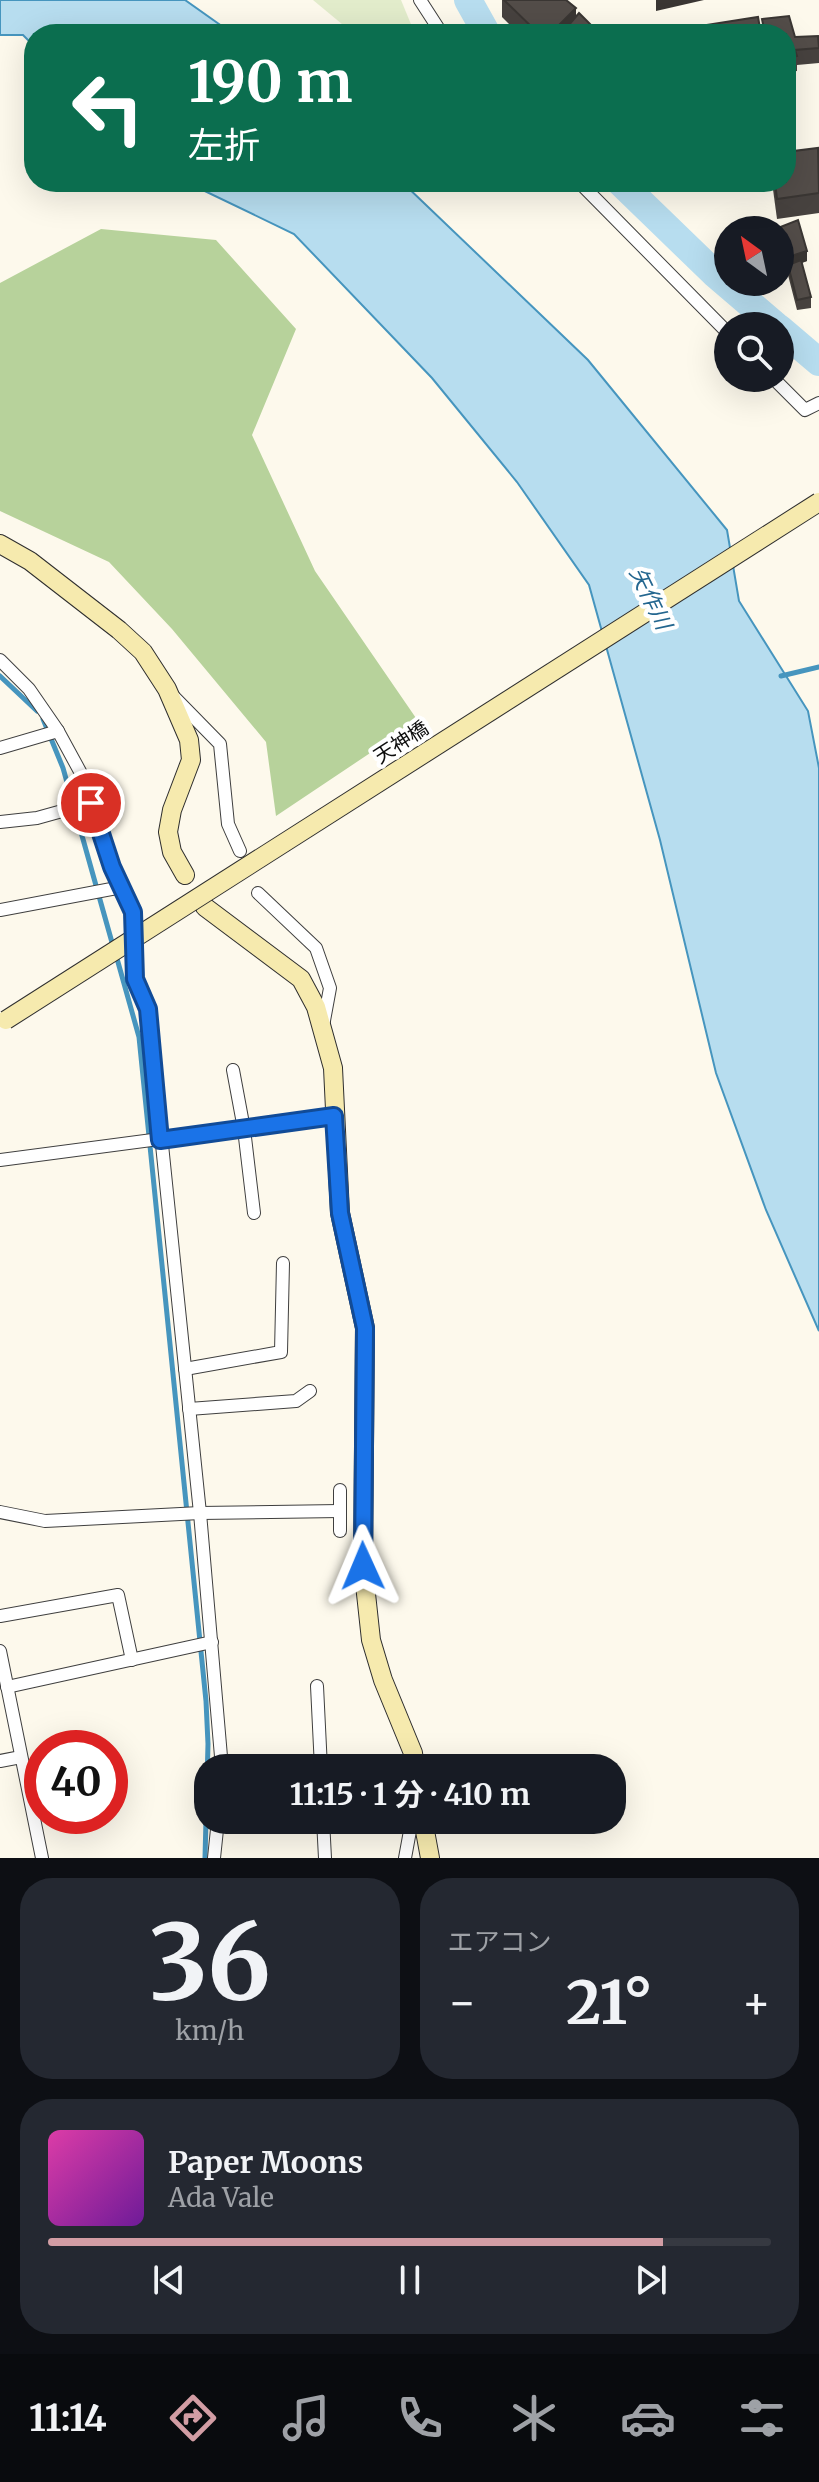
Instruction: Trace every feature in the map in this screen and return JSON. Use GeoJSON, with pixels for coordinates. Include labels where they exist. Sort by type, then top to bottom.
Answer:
{"type":"FeatureCollection","features":[{"type":"Feature","properties":{"kind":"street"},"geometry":{"type":"LineString","coordinates":[[420,0],[436,24]]}},
{"type":"Feature","properties":{"kind":"street"},"geometry":{"type":"LineString","coordinates":[[589,192],[714,319]]}},
{"type":"Feature","properties":{"kind":"street"},"geometry":{"type":"LineString","coordinates":[[787,392],[805,410],[819,403]]}},
{"type":"Feature","properties":{"kind":"street","name":"天神橋"},"geometry":{"type":"LineString","coordinates":[[3,1022],[819,502]]}},
{"type":"Feature","properties":{"kind":"street"},"geometry":{"type":"LineString","coordinates":[[0,544],[30,561],[119,630],[143,652],[167,689],[189,740],[191,760],[172,810],[168,832],[172,852],[185,875]]}},
{"type":"Feature","properties":{"kind":"street"},"geometry":{"type":"LineString","coordinates":[[0,660],[29,689],[58,731],[83,777],[112,867],[133,912],[135,979],[148,1009],[200,1513],[221,1754]]}},
{"type":"Feature","properties":{"kind":"street"},"geometry":{"type":"LineString","coordinates":[[167,689],[220,744],[228,824],[240,851]]}},
{"type":"Feature","properties":{"kind":"street"},"geometry":{"type":"LineString","coordinates":[[0,748],[58,731]]}},
{"type":"Feature","properties":{"kind":"street"},"geometry":{"type":"LineString","coordinates":[[0,822],[37,818],[91,803]]}},
{"type":"Feature","properties":{"kind":"street"},"geometry":{"type":"LineString","coordinates":[[0,910],[122,887]]}},
{"type":"Feature","properties":{"kind":"street"},"geometry":{"type":"LineString","coordinates":[[258,893],[316,948],[330,988],[322,1030]]}},
{"type":"Feature","properties":{"kind":"street"},"geometry":{"type":"LineString","coordinates":[[205,907],[301,979],[316,1007],[333,1068],[340,1213],[365,1328],[363,1566],[371,1640],[383,1680],[413,1754]]}},
{"type":"Feature","properties":{"kind":"street"},"geometry":{"type":"LineString","coordinates":[[233,1070],[254,1213]]}},
{"type":"Feature","properties":{"kind":"street"},"geometry":{"type":"LineString","coordinates":[[0,1160],[334,1116]]}},
{"type":"Feature","properties":{"kind":"street"},"geometry":{"type":"LineString","coordinates":[[185,1369],[281,1352],[283,1263]]}},
{"type":"Feature","properties":{"kind":"street"},"geometry":{"type":"LineString","coordinates":[[189,1409],[296,1401],[310,1391]]}},
{"type":"Feature","properties":{"kind":"street"},"geometry":{"type":"LineString","coordinates":[[340,1490],[340,1531]]}},
{"type":"Feature","properties":{"kind":"street"},"geometry":{"type":"LineString","coordinates":[[0,1512],[45,1521],[200,1513],[340,1511]]}},
{"type":"Feature","properties":{"kind":"street"},"geometry":{"type":"LineString","coordinates":[[0,1616],[118,1595],[132,1660]]}},
{"type":"Feature","properties":{"kind":"street"},"geometry":{"type":"LineString","coordinates":[[7,1687],[212,1642]]}},
{"type":"Feature","properties":{"kind":"street"},"geometry":{"type":"LineString","coordinates":[[0,1651],[42,1858]]}},
{"type":"Feature","properties":{"kind":"street"},"geometry":{"type":"LineString","coordinates":[[317,1686],[320,1754]]}},
{"type":"Feature","properties":{"kind":"street"},"geometry":{"type":"LineString","coordinates":[[0,1761],[21,1757]]}},
{"type":"Feature","properties":{"kind":"street"},"geometry":{"type":"LineString","coordinates":[[214,1858],[217,1834]]}},
{"type":"Feature","properties":{"kind":"street"},"geometry":{"type":"LineString","coordinates":[[324,1834],[325,1858]]}},
{"type":"Feature","properties":{"kind":"street"},"geometry":{"type":"LineString","coordinates":[[405,1858],[409,1834]]}},
{"type":"Feature","properties":{"kind":"street"},"geometry":{"type":"LineString","coordinates":[[426,1834],[430,1858]]}},
{"type":"Feature","properties":{"kind":"green space"},"geometry":{"type":"Polygon","coordinates":[[[313,0],[401,0],[411,24],[342,24],[313,0]]]}},
{"type":"Feature","properties":{"kind":"green space"},"geometry":{"type":"Polygon","coordinates":[[[101,229],[216,240],[296,329],[252,435],[315,571],[418,721],[276,816],[266,742],[172,629],[109,562],[0,511],[0,283],[101,229]]]}},
{"type":"Feature","properties":{"kind":"water"},"geometry":{"type":"Polygon","coordinates":[[[0,0],[185,0],[219,24],[24,24],[24,36],[0,35],[0,0]]]}},
{"type":"Feature","properties":{"kind":"water","name":"矢作川"},"geometry":{"type":"Polygon","coordinates":[[[207,192],[412,192],[588,360],[727,530],[739,601],[808,711],[819,768],[819,1331],[766,1210],[716,1073],[660,840],[589,585],[517,482],[432,378],[294,234],[207,192]]]}},
{"type":"Feature","properties":{"kind":"building"},"geometry":{"type":"Polygon","coordinates":[[[504,0],[566,0],[576,8],[560,24],[529,24],[504,0]]]}},
{"type":"Feature","properties":{"kind":"building"},"geometry":{"type":"Polygon","coordinates":[[[579,13],[590,24],[570,24],[579,13]]]}},
{"type":"Feature","properties":{"kind":"building"},"geometry":{"type":"Polygon","coordinates":[[[789,16],[791,24],[763,24],[762,19],[789,16]]]}},
{"type":"Feature","properties":{"kind":"building"},"geometry":{"type":"Polygon","coordinates":[[[758,17],[759,24],[712,24],[758,17]]]}},
{"type":"Feature","properties":{"kind":"building"},"geometry":{"type":"Polygon","coordinates":[[[818,36],[819,48],[796,50],[796,37],[818,36]]]}},
{"type":"Feature","properties":{"kind":"building"},"geometry":{"type":"Polygon","coordinates":[[[818,148],[819,193],[777,199],[776,192],[796,192],[796,151],[818,148]]]}},
{"type":"Feature","properties":{"kind":"building"},"geometry":{"type":"Polygon","coordinates":[[[798,220],[807,251],[794,255],[794,222],[798,220]]]}},
{"type":"Feature","properties":{"kind":"building"},"geometry":{"type":"Polygon","coordinates":[[[801,260],[811,297],[797,300],[794,263],[801,260]]]}},
{"type":"Feature","properties":{"kind":"waterway"},"geometry":{"type":"LineString","coordinates":[[468,0],[481,24]]}},
{"type":"Feature","properties":{"kind":"waterway"},"geometry":{"type":"LineString","coordinates":[[630,192],[714,273],[760,312]]}},
{"type":"Feature","properties":{"kind":"waterway"},"geometry":{"type":"LineString","coordinates":[[794,341],[819,362]]}},
{"type":"Feature","properties":{"kind":"waterway"},"geometry":{"type":"LineString","coordinates":[[781,676],[819,667]]}},
{"type":"Feature","properties":{"kind":"waterway"},"geometry":{"type":"LineString","coordinates":[[0,676],[37,711]]}},
{"type":"Feature","properties":{"kind":"waterway"},"geometry":{"type":"LineString","coordinates":[[43,719],[63,768],[113,946]]}},
{"type":"Feature","properties":{"kind":"waterway"},"geometry":{"type":"LineString","coordinates":[[116,955],[139,1037],[206,1701],[205,1858]]}},
{"type":"Feature","properties":{"kind":"route"},"geometry":{"type":"LineString","coordinates":[[91,803],[112,867],[133,912],[135,979],[148,1009],[160,1140],[334,1116],[340,1213],[365,1328],[363,1566]]}}]}
